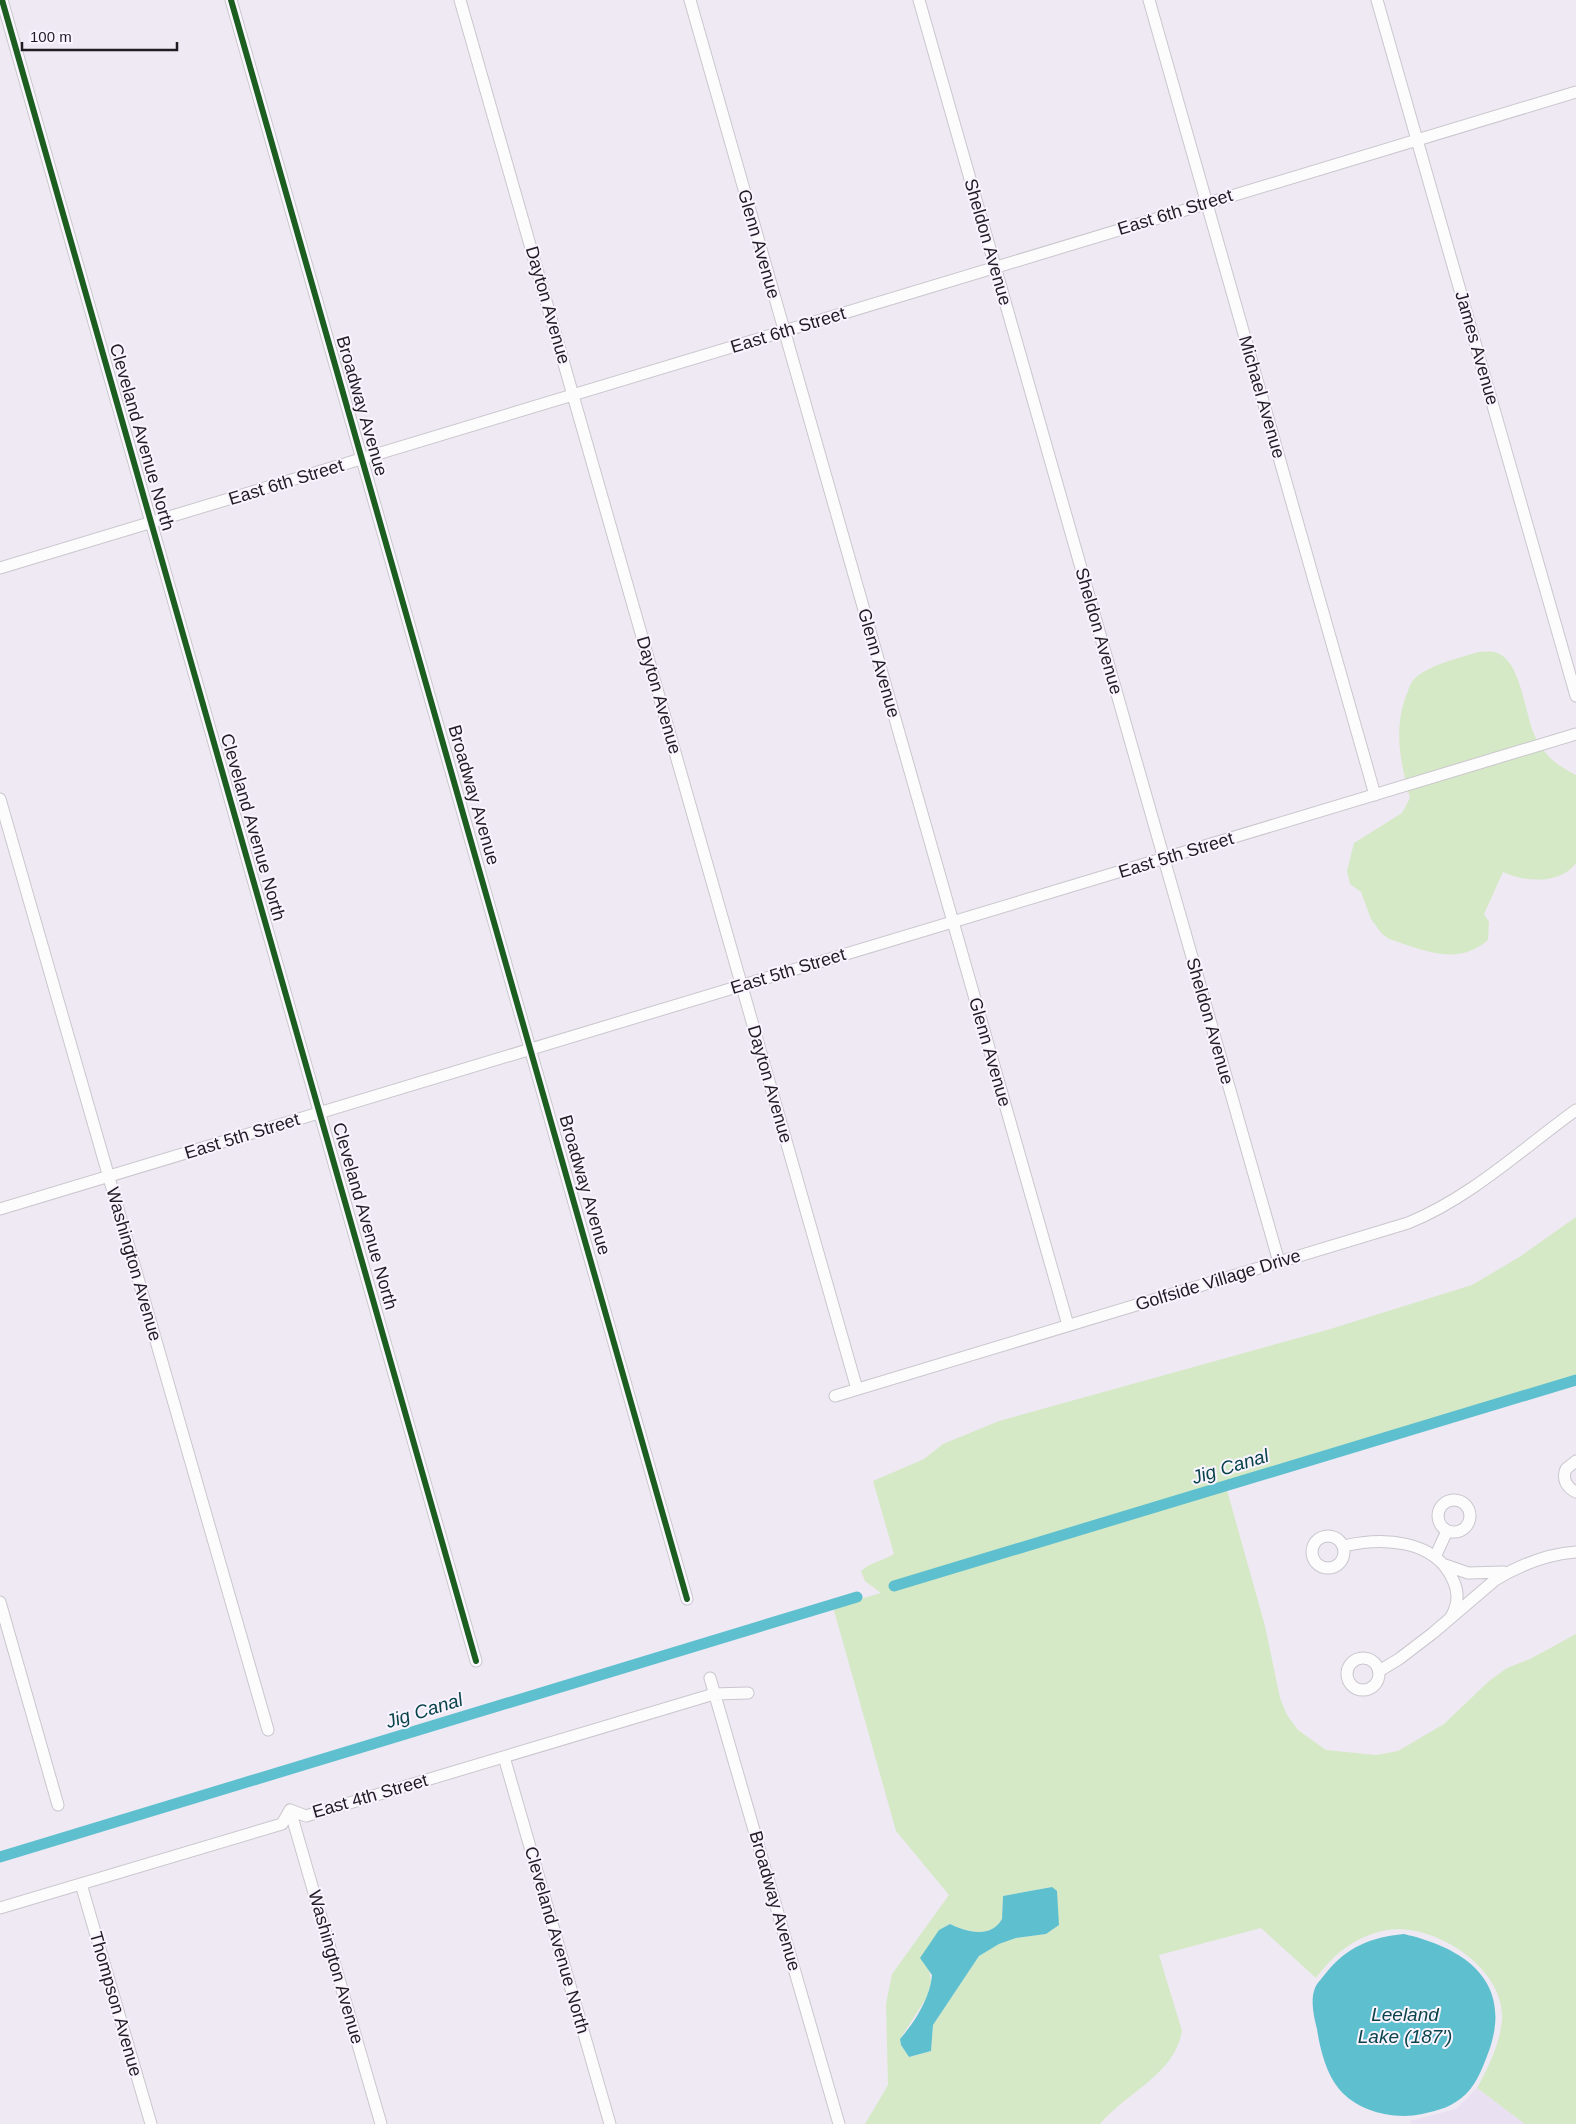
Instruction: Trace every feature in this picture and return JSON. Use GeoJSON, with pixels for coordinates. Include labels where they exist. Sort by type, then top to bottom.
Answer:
{"type":"FeatureCollection","features":[{"type":"Feature","properties":{"kind":"street","name":"Cleveland Avenue North"},"geometry":{"type":"LineString","coordinates":[[2,0],[476,1661]]}},
{"type":"Feature","properties":{"kind":"street","name":"Broadway Avenue"},"geometry":{"type":"LineString","coordinates":[[231,0],[687,1599]]}},
{"type":"Feature","properties":{"kind":"street","name":"Dayton Avenue"},"geometry":{"type":"LineString","coordinates":[[460,0],[857,1389]]}},
{"type":"Feature","properties":{"kind":"street","name":"Glenn Avenue"},"geometry":{"type":"LineString","coordinates":[[690,0],[1068,1326]]}},
{"type":"Feature","properties":{"kind":"street","name":"Sheldon Avenue"},"geometry":{"type":"LineString","coordinates":[[919,0],[1279,1262]]}},
{"type":"Feature","properties":{"kind":"street","name":"Michael Avenue"},"geometry":{"type":"LineString","coordinates":[[1148,0],[1375,794]]}},
{"type":"Feature","properties":{"kind":"street","name":"James Avenue"},"geometry":{"type":"LineString","coordinates":[[1377,0],[1576,696]]}},
{"type":"Feature","properties":{"kind":"street","name":"East 6th Street"},"geometry":{"type":"LineString","coordinates":[[0,568],[1576,92]]}},
{"type":"Feature","properties":{"kind":"street","name":"East 5th Street"},"geometry":{"type":"LineString","coordinates":[[0,1209],[1576,734]]}},
{"type":"Feature","properties":{"kind":"street","name":"Washington Avenue"},"geometry":{"type":"LineString","coordinates":[[0,798],[268,1730]]}},
{"type":"Feature","properties":{"kind":"street","name":"Golfside Village Drive"},"geometry":{"type":"LineString","coordinates":[[835,1396],[1408,1223],[1429,1214],[1478,1182],[1576,1110]]}},
{"type":"Feature","properties":{"kind":"street"},"geometry":{"type":"LineString","coordinates":[[1576,1461],[1570,1464],[1564,1474],[1566,1484],[1576,1492]]}},
{"type":"Feature","properties":{"kind":"street"},"geometry":{"type":"LineString","coordinates":[[1435,1557],[1446,1531]]}},
{"type":"Feature","properties":{"kind":"street"},"geometry":{"type":"LineString","coordinates":[[1344,1546],[1364,1542],[1398,1542],[1421,1549],[1445,1565],[1468,1573],[1490,1574],[1510,1571],[1552,1556],[1576,1552]]}},
{"type":"Feature","properties":{"kind":"street"},"geometry":{"type":"LineString","coordinates":[[1445,1565],[1457,1592],[1456,1608],[1446,1622]]}},
{"type":"Feature","properties":{"kind":"street"},"geometry":{"type":"LineString","coordinates":[[1379,1671],[1399,1659],[1495,1580],[1510,1571]]}},
{"type":"Feature","properties":{"kind":"street"},"geometry":{"type":"LineString","coordinates":[[0,1602],[58,1805]]}},
{"type":"Feature","properties":{"kind":"street","name":"Broadway Avenue"},"geometry":{"type":"LineString","coordinates":[[710,1678],[839,2124]]}},
{"type":"Feature","properties":{"kind":"street","name":"East 4th Street"},"geometry":{"type":"LineString","coordinates":[[0,1908],[282,1824],[290,1810],[306,1816],[714,1694],[748,1693]]}},
{"type":"Feature","properties":{"kind":"street","name":"Cleveland Avenue North"},"geometry":{"type":"LineString","coordinates":[[504,1757],[610,2124]]}},
{"type":"Feature","properties":{"kind":"street","name":"Washington Avenue"},"geometry":{"type":"LineString","coordinates":[[290,1810],[380,2124]]}},
{"type":"Feature","properties":{"kind":"street","name":"Thompson Avenue"},"geometry":{"type":"LineString","coordinates":[[81,1884],[151,2124]]}},
{"type":"Feature","properties":{"kind":"shaded area"},"geometry":{"type":"Polygon","coordinates":[[[1477,2088],[1525,2124],[1411,2124],[1410,2121],[1456,2109],[1477,2088]]]}},
{"type":"Feature","properties":{"kind":"green space"},"geometry":{"type":"Polygon","coordinates":[[[1478,652],[1494,652],[1504,657],[1511,665],[1522,690],[1537,740],[1554,761],[1576,775],[1576,863],[1561,875],[1541,880],[1521,878],[1503,872],[1484,914],[1489,922],[1488,940],[1464,953],[1440,954],[1414,948],[1389,939],[1382,934],[1371,919],[1361,892],[1350,884],[1347,871],[1354,843],[1402,813],[1410,798],[1401,760],[1399,735],[1402,709],[1411,684],[1424,671],[1478,652]]]}},
{"type":"Feature","properties":{"kind":"green space"},"geometry":{"type":"Polygon","coordinates":[[[1576,1217],[1576,1381],[1225,1483],[1265,1626],[1280,1698],[1287,1715],[1298,1730],[1326,1750],[1376,1755],[1398,1751],[1444,1724],[1489,1681],[1507,1668],[1530,1659],[1576,1634],[1576,2124],[1525,2124],[1477,2088],[1499,2038],[1502,2020],[1500,2000],[1492,1982],[1478,1965],[1462,1951],[1422,1932],[1401,1929],[1382,1931],[1362,1938],[1344,1948],[1316,1978],[1261,1928],[1159,1955],[1182,2031],[1178,2046],[1160,2071],[1100,2124],[865,2124],[888,2085],[886,2004],[892,1974],[949,1895],[896,1831],[833,1607],[881,1593],[865,1581],[861,1571],[894,1554],[873,1481],[924,1459],[943,1444],[999,1421],[1327,1330],[1472,1285],[1521,1256],[1576,1217]],[[1052,1887],[1003,1896],[1002,1919],[991,1929],[978,1932],[950,1924],[939,1930],[929,1970],[931,1981],[927,1997],[900,2039],[901,2045],[909,2057],[931,2051],[933,2025],[979,1956],[999,1944],[1016,1938],[1046,1934],[1059,1925],[1052,1887]]]}},
{"type":"Feature","properties":{"kind":"water"},"geometry":{"type":"Polygon","coordinates":[[[1052,1887],[1057,1891],[1059,1925],[1046,1934],[1016,1938],[999,1944],[979,1956],[933,2025],[931,2051],[909,2057],[901,2045],[900,2039],[925,2001],[932,1975],[920,1958],[939,1930],[950,1924],[978,1932],[991,1929],[1002,1919],[1003,1896],[1052,1887]]]}},
{"type":"Feature","properties":{"kind":"water","name":"Leeland Lake (187')"},"geometry":{"type":"Polygon","coordinates":[[[1404,1934],[1446,1948],[1463,1958],[1478,1971],[1488,1986],[1494,2003],[1495,2024],[1490,2048],[1483,2066],[1474,2084],[1466,2094],[1451,2105],[1411,2116],[1389,2115],[1366,2109],[1347,2097],[1339,2089],[1330,2076],[1324,2060],[1313,2003],[1317,1984],[1342,1956],[1370,1941],[1404,1934]]]}},
{"type":"Feature","properties":{"kind":"waterway","name":"Jig Canal"},"geometry":{"type":"LineString","coordinates":[[894,1586],[1576,1380]]}},
{"type":"Feature","properties":{"kind":"waterway","name":"Jig Canal"},"geometry":{"type":"LineString","coordinates":[[0,1857],[857,1597]]}},
{"type":"Feature","properties":{"kind":"cycle path"},"geometry":{"type":"LineString","coordinates":[[2,0],[476,1661]]}},
{"type":"Feature","properties":{"kind":"cycle path"},"geometry":{"type":"LineString","coordinates":[[231,0],[687,1599]]}}]}
